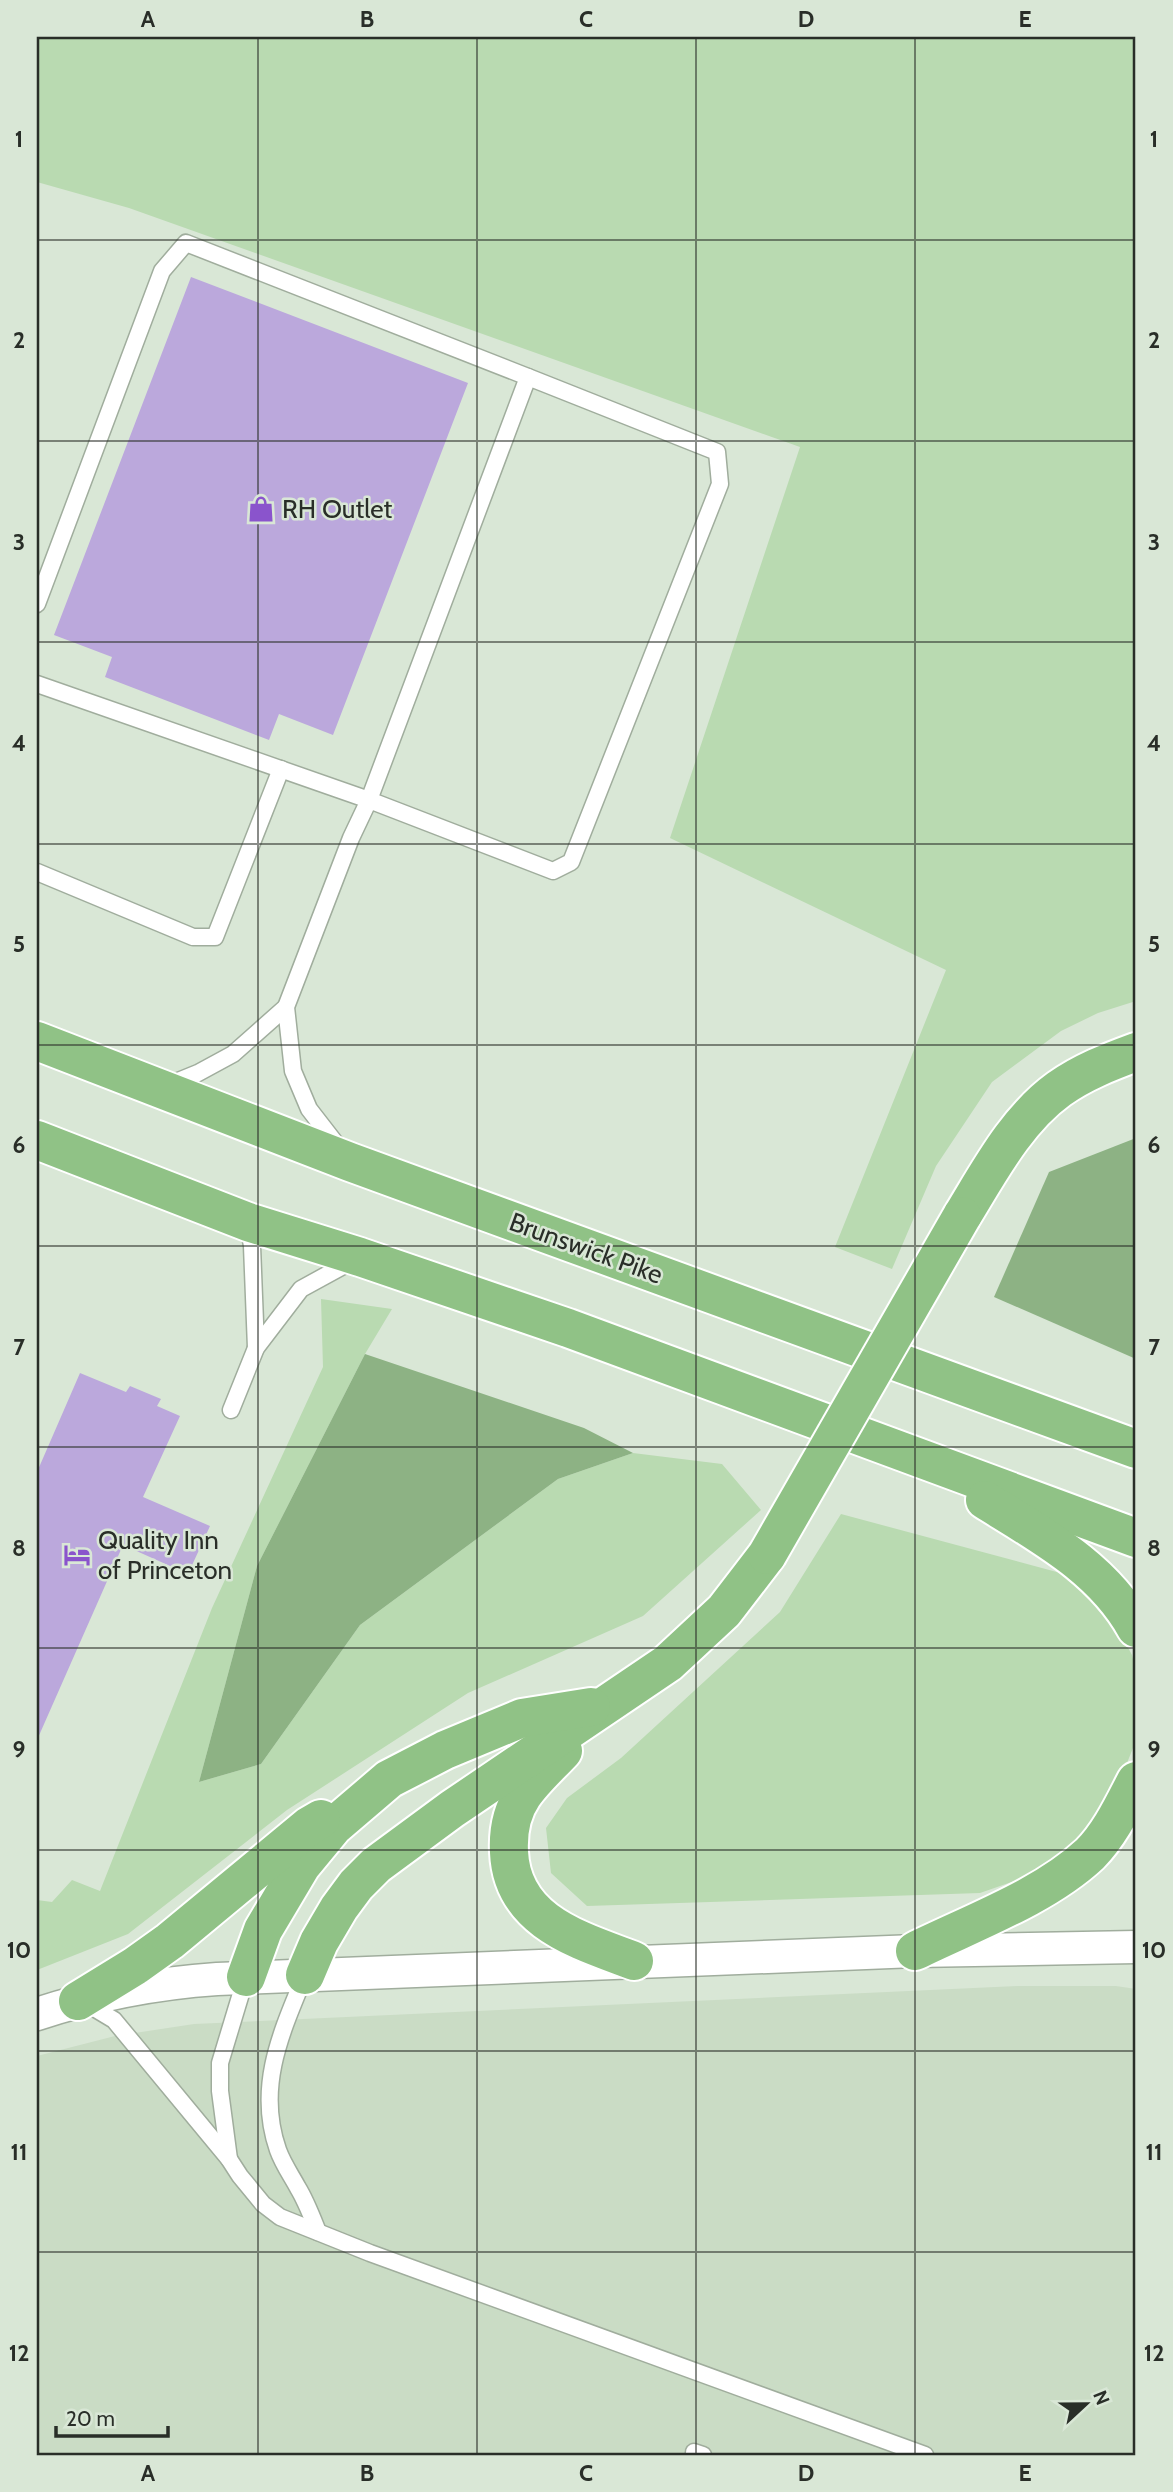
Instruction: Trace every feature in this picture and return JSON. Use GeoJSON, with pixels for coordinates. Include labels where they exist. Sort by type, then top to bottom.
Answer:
{"type":"FeatureCollection","features":[{"type":"Feature","properties":{"kind":"highway","name":"Brunswick Pike"},"geometry":{"type":"LineString","coordinates":[[37,1041],[350,1162],[1136,1449]]}},
{"type":"Feature","properties":{"kind":"highway"},"geometry":{"type":"LineString","coordinates":[[305,1975],[319,1942],[343,1902],[376,1865],[603,1704],[647,1678],[687,1646],[724,1611],[767,1555],[962,1216],[1000,1156],[1033,1111],[1059,1089],[1097,1067],[1136,1052]]}},
{"type":"Feature","properties":{"kind":"highway"},"geometry":{"type":"LineString","coordinates":[[37,1140],[248,1222],[360,1257],[581,1333],[1136,1538]]}},
{"type":"Feature","properties":{"kind":"highway"},"geometry":{"type":"LineString","coordinates":[[915,1456],[1044,1536],[1084,1565],[1111,1592],[1136,1628]]}},
{"type":"Feature","properties":{"kind":"highway"},"geometry":{"type":"LineString","coordinates":[[78,2001],[170,1941],[309,1826],[389,1779],[445,1750],[523,1718],[603,1704]]}},
{"type":"Feature","properties":{"kind":"highway"},"geometry":{"type":"LineString","coordinates":[[603,1704],[523,1795],[512,1818],[509,1858],[516,1883],[529,1906],[539,1916],[569,1936],[634,1961]]}},
{"type":"Feature","properties":{"kind":"highway"},"geometry":{"type":"LineString","coordinates":[[246,1977],[263,1930],[301,1866],[334,1826],[389,1779]]}},
{"type":"Feature","properties":{"kind":"highway"},"geometry":{"type":"LineString","coordinates":[[915,1951],[1029,1895],[1065,1874],[1090,1854],[1103,1839],[1136,1782]]}},
{"type":"Feature","properties":{"kind":"street"},"geometry":{"type":"LineString","coordinates":[[37,2014],[78,2001],[189,1981],[246,1977],[915,1951],[1136,1947]]}},
{"type":"Feature","properties":{"kind":"lane"},"geometry":{"type":"LineString","coordinates":[[37,604],[162,271],[186,243],[717,452],[720,484],[571,862],[553,871],[369,800],[37,684]]}},
{"type":"Feature","properties":{"kind":"lane"},"geometry":{"type":"LineString","coordinates":[[350,1162],[309,1110],[293,1072],[286,1007],[351,838],[369,800],[528,377]]}},
{"type":"Feature","properties":{"kind":"lane"},"geometry":{"type":"LineString","coordinates":[[37,872],[193,937],[215,937],[281,769]]}},
{"type":"Feature","properties":{"kind":"lane"},"geometry":{"type":"LineString","coordinates":[[159,1089],[198,1073],[233,1054],[286,1007]]}},
{"type":"Feature","properties":{"kind":"lane"},"geometry":{"type":"LineString","coordinates":[[248,1222],[252,1246],[256,1348]]}},
{"type":"Feature","properties":{"kind":"lane"},"geometry":{"type":"LineString","coordinates":[[231,1410],[256,1348],[301,1289],[360,1257]]}},
{"type":"Feature","properties":{"kind":"lane"},"geometry":{"type":"LineString","coordinates":[[305,1975],[283,2028],[271,2074],[268,2112],[278,2153],[299,2189],[318,2232]]}},
{"type":"Feature","properties":{"kind":"lane"},"geometry":{"type":"LineString","coordinates":[[229,2159],[220,2091],[220,2063],[246,1977]]}},
{"type":"Feature","properties":{"kind":"lane"},"geometry":{"type":"LineString","coordinates":[[78,2001],[98,2008],[114,2020],[263,2204],[280,2217],[360,2250],[918,2454]]}},
{"type":"Feature","properties":{"kind":"shaded area"},"geometry":{"type":"Polygon","coordinates":[[[37,37],[1136,37],[1136,1001],[1098,1013],[1061,1031],[992,1082],[936,1166],[892,1269],[835,1247],[946,970],[670,838],[800,447],[129,208],[37,182],[37,37]]]}},
{"type":"Feature","properties":{"kind":"shaded area"},"geometry":{"type":"Polygon","coordinates":[[[1136,1138],[1136,1359],[994,1297],[1049,1172],[1136,1138]]]}},
{"type":"Feature","properties":{"kind":"shaded area"},"geometry":{"type":"Polygon","coordinates":[[[321,1299],[392,1309],[365,1354],[257,1566],[199,1782],[261,1764],[360,1625],[558,1479],[633,1453],[722,1464],[761,1510],[643,1616],[468,1693],[287,1810],[128,1934],[37,1970],[37,1900],[52,1902],[72,1880],[100,1891],[212,1608],[323,1367],[321,1299]]]}},
{"type":"Feature","properties":{"kind":"shaded area"},"geometry":{"type":"Polygon","coordinates":[[[365,1354],[584,1428],[633,1453],[558,1479],[360,1625],[261,1764],[199,1782],[257,1566],[365,1354]]]}},
{"type":"Feature","properties":{"kind":"shaded area"},"geometry":{"type":"Polygon","coordinates":[[[841,1514],[1064,1574],[1101,1598],[1132,1655],[1136,1671],[1136,1732],[1133,1748],[1103,1823],[1035,1874],[980,1893],[587,1906],[551,1873],[546,1828],[567,1798],[621,1758],[780,1612],[841,1514]]]}},
{"type":"Feature","properties":{"kind":"shaded area"},"geometry":{"type":"Polygon","coordinates":[[[1017,1986],[1116,1986],[1136,1989],[1136,2455],[37,2455],[37,2056],[115,2036],[194,2024],[1017,1986]]]}},
{"type":"Feature","properties":{"kind":"building","name":"RH Outlet"},"geometry":{"type":"Polygon","coordinates":[[[191,277],[468,383],[333,735],[279,714],[269,740],[105,677],[112,657],[54,635],[191,277]]]}},
{"type":"Feature","properties":{"kind":"building","name":"Quality Inn of Princeton"},"geometry":{"type":"Polygon","coordinates":[[[80,1373],[126,1392],[130,1386],[161,1399],[157,1406],[180,1416],[143,1497],[210,1526],[188,1574],[123,1545],[37,1740],[37,1472],[80,1373]]]}},
{"type":"Feature","properties":{"kind":"place","name":"RH Outlet"},"geometry":{"type":"Point","coordinates":[261,509]}},
{"type":"Feature","properties":{"kind":"place","name":"Quality Inn of Princeton"},"geometry":{"type":"Point","coordinates":[77,1555]}}]}
